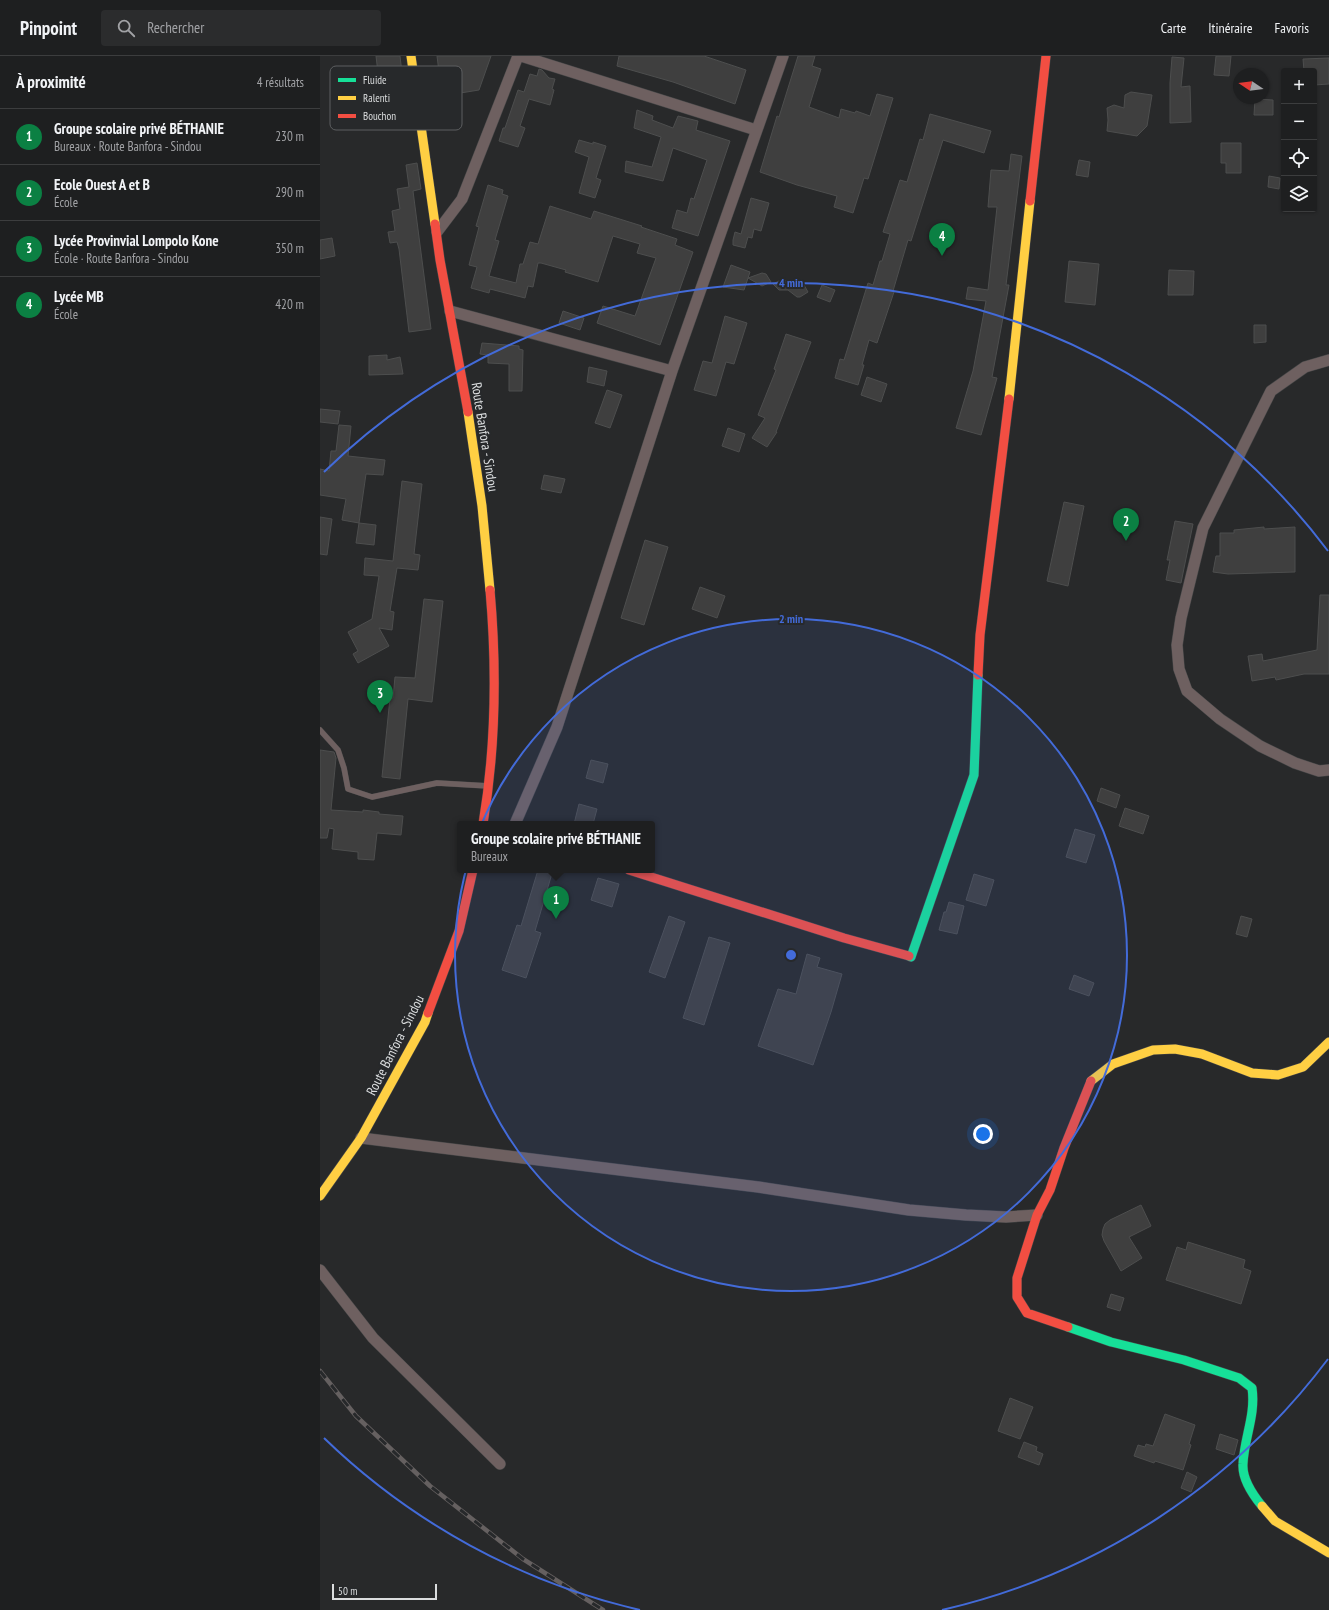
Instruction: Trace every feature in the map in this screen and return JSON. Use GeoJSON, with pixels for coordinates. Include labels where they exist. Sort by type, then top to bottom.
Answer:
{"type":"FeatureCollection","features":[{"type":"Feature","properties":{"kind":"street","name":"Route Banfora - Sindou"},"geometry":{"type":"LineString","coordinates":[[411,56],[412,66]]}},
{"type":"Feature","properties":{"kind":"street"},"geometry":{"type":"LineString","coordinates":[[437,232],[462,199],[518,56]]}},
{"type":"Feature","properties":{"kind":"street"},"geometry":{"type":"LineString","coordinates":[[521,56],[756,130]]}},
{"type":"Feature","properties":{"kind":"street"},"geometry":{"type":"LineString","coordinates":[[515,821],[557,727],[672,371],[783,56]]}},
{"type":"Feature","properties":{"kind":"street"},"geometry":{"type":"LineString","coordinates":[[638,873],[844,938],[911,957],[974,775],[980,635],[1000,473],[1046,56]]}},
{"type":"Feature","properties":{"kind":"street","name":"Route Banfora - Sindou"},"geometry":{"type":"LineString","coordinates":[[422,130],[444,283],[473,440],[482,506],[494,636],[495,704],[489,786],[483,821]]}},
{"type":"Feature","properties":{"kind":"street"},"geometry":{"type":"LineString","coordinates":[[450,312],[672,371]]}},
{"type":"Feature","properties":{"kind":"street"},"geometry":{"type":"LineString","coordinates":[[1329,360],[1304,367],[1271,391],[1203,528],[1181,618],[1177,645],[1179,669],[1187,691],[1220,719],[1260,746],[1295,763],[1319,771],[1329,770]]}},
{"type":"Feature","properties":{"kind":"street","name":"Route Banfora - Sindou"},"geometry":{"type":"LineString","coordinates":[[320,1196],[361,1138],[425,1022],[459,931],[472,873]]}},
{"type":"Feature","properties":{"kind":"street"},"geometry":{"type":"LineString","coordinates":[[1329,1042],[1303,1067],[1278,1075],[1252,1073],[1202,1054],[1175,1049],[1153,1050],[1112,1064],[1090,1082],[1064,1148],[1050,1190],[1037,1215],[1017,1278],[1018,1297],[1027,1313],[1111,1342],[1184,1360],[1239,1378],[1252,1388],[1254,1402],[1243,1465],[1245,1477],[1255,1498],[1275,1521],[1329,1554]]}},
{"type":"Feature","properties":{"kind":"street"},"geometry":{"type":"LineString","coordinates":[[361,1138],[758,1187],[909,1210],[990,1216],[1037,1215]]}},
{"type":"Feature","properties":{"kind":"street"},"geometry":{"type":"LineString","coordinates":[[320,1270],[373,1338],[500,1464]]}},
{"type":"Feature","properties":{"kind":"lane"},"geometry":{"type":"LineString","coordinates":[[320,730],[338,750],[344,768],[348,789],[372,797],[437,783],[489,786]]}},
{"type":"Feature","properties":{"kind":"building"},"geometry":{"type":"Polygon","coordinates":[[[376,56],[400,56],[401,66],[377,66],[376,56]]]}},
{"type":"Feature","properties":{"kind":"building"},"geometry":{"type":"Polygon","coordinates":[[[437,56],[491,56],[479,90],[462,93],[462,66],[438,66],[437,56]]]}},
{"type":"Feature","properties":{"kind":"building"},"geometry":{"type":"Polygon","coordinates":[[[619,56],[704,56],[746,70],[735,104],[673,82],[617,66],[619,56]]]}},
{"type":"Feature","properties":{"kind":"building"},"geometry":{"type":"Polygon","coordinates":[[[798,56],[815,56],[812,66],[821,69],[809,107],[839,118],[841,109],[855,113],[856,111],[870,116],[877,94],[893,98],[868,179],[864,178],[853,213],[834,207],[837,196],[797,185],[760,172],[777,116],[779,117],[798,56]]]}},
{"type":"Feature","properties":{"kind":"building"},"geometry":{"type":"Polygon","coordinates":[[[1216,56],[1231,56],[1229,76],[1214,75],[1216,56]]]}},
{"type":"Feature","properties":{"kind":"building"},"geometry":{"type":"Polygon","coordinates":[[[1172,57],[1184,58],[1181,87],[1190,86],[1191,122],[1170,123],[1170,83],[1172,57]]]}},
{"type":"Feature","properties":{"kind":"building"},"geometry":{"type":"Polygon","coordinates":[[[1329,58],[1329,84],[1317,85],[1317,68],[1304,68],[1303,59],[1329,58]]]}},
{"type":"Feature","properties":{"kind":"building"},"geometry":{"type":"Polygon","coordinates":[[[539,69],[542,70],[549,78],[555,79],[550,105],[529,99],[520,126],[525,128],[518,147],[499,141],[518,90],[524,92],[530,74],[537,76],[539,69]]]}},
{"type":"Feature","properties":{"kind":"building"},"geometry":{"type":"Polygon","coordinates":[[[1131,92],[1152,95],[1147,126],[1137,136],[1107,131],[1107,108],[1114,105],[1124,108],[1125,95],[1131,92]]]}},
{"type":"Feature","properties":{"kind":"building"},"geometry":{"type":"Polygon","coordinates":[[[1269,100],[1273,100],[1273,115],[1254,115],[1255,104],[1269,104],[1269,100]]]}},
{"type":"Feature","properties":{"kind":"building"},"geometry":{"type":"Polygon","coordinates":[[[637,110],[653,116],[652,120],[673,128],[678,116],[698,121],[696,130],[730,141],[698,236],[672,228],[677,210],[687,213],[691,198],[694,199],[707,160],[673,148],[663,181],[625,172],[626,161],[652,167],[661,137],[634,128],[637,110]]]}},
{"type":"Feature","properties":{"kind":"building"},"geometry":{"type":"Polygon","coordinates":[[[930,114],[991,131],[984,153],[943,140],[911,241],[908,240],[893,291],[894,292],[877,343],[869,340],[858,385],[835,378],[840,359],[844,360],[868,283],[873,285],[880,261],[882,261],[890,234],[883,232],[900,180],[907,182],[920,139],[923,140],[930,114]]]}},
{"type":"Feature","properties":{"kind":"building"},"geometry":{"type":"Polygon","coordinates":[[[579,140],[606,146],[596,178],[601,180],[595,198],[579,193],[589,157],[575,152],[579,140]]]}},
{"type":"Feature","properties":{"kind":"building"},"geometry":{"type":"Polygon","coordinates":[[[1221,143],[1241,143],[1241,173],[1226,173],[1226,163],[1221,163],[1221,143]]]}},
{"type":"Feature","properties":{"kind":"building"},"geometry":{"type":"Polygon","coordinates":[[[1011,154],[1022,156],[1006,285],[1009,285],[992,377],[997,378],[981,435],[956,428],[973,371],[986,301],[966,299],[968,287],[988,290],[997,207],[988,207],[991,170],[1009,171],[1011,154]]]}},
{"type":"Feature","properties":{"kind":"building"},"geometry":{"type":"Polygon","coordinates":[[[1079,160],[1090,162],[1088,177],[1076,175],[1079,160]]]}},
{"type":"Feature","properties":{"kind":"building"},"geometry":{"type":"Polygon","coordinates":[[[417,163],[421,189],[413,191],[431,329],[409,332],[399,249],[397,242],[390,243],[388,232],[395,231],[392,211],[400,209],[397,189],[409,187],[406,165],[417,163]]]}},
{"type":"Feature","properties":{"kind":"building"},"geometry":{"type":"Polygon","coordinates":[[[1269,176],[1280,178],[1279,189],[1268,187],[1269,176]]]}},
{"type":"Feature","properties":{"kind":"building"},"geometry":{"type":"Polygon","coordinates":[[[488,185],[503,190],[502,194],[508,196],[495,240],[499,241],[489,276],[516,283],[520,264],[523,264],[530,242],[538,244],[550,206],[591,219],[594,211],[642,226],[641,227],[677,239],[675,245],[693,252],[660,345],[597,323],[603,306],[635,316],[656,258],[637,253],[640,244],[613,236],[598,282],[565,272],[566,270],[538,263],[533,287],[528,286],[525,298],[490,289],[489,293],[471,288],[477,267],[469,265],[479,227],[476,226],[488,185]]]}},
{"type":"Feature","properties":{"kind":"building"},"geometry":{"type":"Polygon","coordinates":[[[751,198],[769,203],[761,231],[754,229],[752,238],[748,237],[745,248],[733,245],[733,240],[735,232],[741,234],[751,198]]]}},
{"type":"Feature","properties":{"kind":"building"},"geometry":{"type":"Polygon","coordinates":[[[332,238],[335,256],[320,259],[320,240],[332,238]]]}},
{"type":"Feature","properties":{"kind":"building"},"geometry":{"type":"Polygon","coordinates":[[[1069,261],[1099,264],[1095,305],[1065,302],[1069,261]]]}},
{"type":"Feature","properties":{"kind":"building"},"geometry":{"type":"Polygon","coordinates":[[[731,265],[750,272],[744,290],[723,287],[731,265]]]}},
{"type":"Feature","properties":{"kind":"building"},"geometry":{"type":"Polygon","coordinates":[[[1169,270],[1194,271],[1193,295],[1168,295],[1169,270]]]}},
{"type":"Feature","properties":{"kind":"building"},"geometry":{"type":"Polygon","coordinates":[[[762,273],[766,274],[771,282],[762,286],[748,278],[762,273]]]}},
{"type":"Feature","properties":{"kind":"building"},"geometry":{"type":"Polygon","coordinates":[[[781,280],[785,280],[791,288],[798,284],[804,285],[808,292],[800,297],[797,297],[788,290],[779,290],[773,284],[781,280]]]}},
{"type":"Feature","properties":{"kind":"building"},"geometry":{"type":"Polygon","coordinates":[[[822,285],[835,290],[830,302],[817,297],[822,285]]]}},
{"type":"Feature","properties":{"kind":"building"},"geometry":{"type":"Polygon","coordinates":[[[563,311],[584,318],[580,330],[559,323],[563,311]]]}},
{"type":"Feature","properties":{"kind":"building"},"geometry":{"type":"Polygon","coordinates":[[[725,316],[747,323],[734,364],[726,362],[716,396],[694,390],[703,361],[712,363],[725,316]]]}},
{"type":"Feature","properties":{"kind":"building"},"geometry":{"type":"Polygon","coordinates":[[[1254,325],[1266,325],[1266,342],[1254,343],[1254,325]]]}},
{"type":"Feature","properties":{"kind":"building"},"geometry":{"type":"Polygon","coordinates":[[[786,334],[811,342],[777,432],[767,447],[752,438],[765,418],[758,415],[776,370],[774,369],[786,334]]]}},
{"type":"Feature","properties":{"kind":"building"},"geometry":{"type":"Polygon","coordinates":[[[482,343],[519,346],[519,349],[523,350],[522,391],[509,391],[509,364],[488,363],[488,355],[480,354],[482,343]]]}},
{"type":"Feature","properties":{"kind":"building"},"geometry":{"type":"Polygon","coordinates":[[[387,355],[387,360],[400,357],[403,374],[369,375],[369,356],[387,355]]]}},
{"type":"Feature","properties":{"kind":"building"},"geometry":{"type":"Polygon","coordinates":[[[589,367],[607,371],[604,386],[587,382],[589,367]]]}},
{"type":"Feature","properties":{"kind":"building"},"geometry":{"type":"Polygon","coordinates":[[[867,377],[887,384],[881,402],[861,395],[867,377]]]}},
{"type":"Feature","properties":{"kind":"building"},"geometry":{"type":"Polygon","coordinates":[[[607,390],[622,395],[610,428],[595,423],[607,390]]]}},
{"type":"Feature","properties":{"kind":"building"},"geometry":{"type":"Polygon","coordinates":[[[320,409],[340,411],[338,424],[320,422],[320,409]]]}},
{"type":"Feature","properties":{"kind":"building"},"geometry":{"type":"Polygon","coordinates":[[[339,425],[351,426],[348,456],[385,460],[383,475],[366,474],[359,523],[342,520],[346,499],[320,495],[320,469],[329,471],[331,451],[336,451],[339,425]]]}},
{"type":"Feature","properties":{"kind":"building"},"geometry":{"type":"Polygon","coordinates":[[[728,428],[745,434],[739,452],[722,446],[728,428]]]}},
{"type":"Feature","properties":{"kind":"building"},"geometry":{"type":"Polygon","coordinates":[[[544,475],[565,479],[561,493],[541,489],[544,475]]]}},
{"type":"Feature","properties":{"kind":"building"},"geometry":{"type":"Polygon","coordinates":[[[402,481],[422,484],[414,554],[420,555],[418,570],[397,568],[390,611],[394,612],[392,630],[379,628],[389,646],[358,663],[353,654],[358,651],[348,632],[372,619],[379,576],[364,575],[365,558],[393,561],[402,481]]]}},
{"type":"Feature","properties":{"kind":"building"},"geometry":{"type":"Polygon","coordinates":[[[1064,502],[1084,506],[1068,586],[1047,581],[1064,502]]]}},
{"type":"Feature","properties":{"kind":"building"},"geometry":{"type":"Polygon","coordinates":[[[320,517],[332,519],[327,555],[320,554],[320,517]]]}},
{"type":"Feature","properties":{"kind":"building"},"geometry":{"type":"Polygon","coordinates":[[[1175,521],[1193,524],[1181,583],[1166,580],[1170,560],[1167,560],[1175,521]]]}},
{"type":"Feature","properties":{"kind":"building"},"geometry":{"type":"Polygon","coordinates":[[[359,523],[376,525],[374,545],[356,543],[359,523]]]}},
{"type":"Feature","properties":{"kind":"building"},"geometry":{"type":"Polygon","coordinates":[[[1264,527],[1264,529],[1295,527],[1295,572],[1228,574],[1213,572],[1216,556],[1220,556],[1220,533],[1234,533],[1234,530],[1264,527]]]}},
{"type":"Feature","properties":{"kind":"building"},"geometry":{"type":"Polygon","coordinates":[[[645,540],[668,547],[644,625],[621,618],[645,540]]]}},
{"type":"Feature","properties":{"kind":"building"},"geometry":{"type":"Polygon","coordinates":[[[700,587],[725,596],[717,618],[692,609],[700,587]]]}},
{"type":"Feature","properties":{"kind":"building"},"geometry":{"type":"Polygon","coordinates":[[[1320,595],[1329,595],[1329,674],[1304,674],[1276,680],[1275,677],[1252,681],[1248,656],[1262,654],[1263,661],[1317,650],[1320,595]]]}},
{"type":"Feature","properties":{"kind":"building"},"geometry":{"type":"Polygon","coordinates":[[[424,599],[443,601],[432,702],[408,699],[400,779],[382,777],[390,698],[393,698],[395,677],[415,678],[424,599]]]}},
{"type":"Feature","properties":{"kind":"building"},"geometry":{"type":"Polygon","coordinates":[[[320,750],[334,752],[336,758],[331,810],[363,812],[363,810],[379,812],[379,814],[403,816],[401,835],[377,833],[374,860],[358,859],[358,852],[332,849],[334,829],[329,828],[327,838],[320,838],[320,750]]]}},
{"type":"Feature","properties":{"kind":"building"},"geometry":{"type":"Polygon","coordinates":[[[591,760],[608,764],[603,783],[586,778],[591,760]]]}},
{"type":"Feature","properties":{"kind":"building"},"geometry":{"type":"Polygon","coordinates":[[[1101,788],[1120,795],[1116,808],[1097,801],[1101,788]]]}},
{"type":"Feature","properties":{"kind":"building"},"geometry":{"type":"Polygon","coordinates":[[[579,804],[597,809],[594,821],[575,821],[579,804]]]}},
{"type":"Feature","properties":{"kind":"building"},"geometry":{"type":"Polygon","coordinates":[[[1125,808],[1149,816],[1143,834],[1119,826],[1125,808]]]}},
{"type":"Feature","properties":{"kind":"building"},"geometry":{"type":"Polygon","coordinates":[[[1075,829],[1095,835],[1086,863],[1066,857],[1075,829]]]}},
{"type":"Feature","properties":{"kind":"building"},"geometry":{"type":"Polygon","coordinates":[[[537,873],[552,873],[535,931],[541,933],[526,978],[502,970],[517,925],[521,926],[537,873]]]}},
{"type":"Feature","properties":{"kind":"building"},"geometry":{"type":"Polygon","coordinates":[[[974,874],[994,880],[986,906],[966,900],[974,874]]]}},
{"type":"Feature","properties":{"kind":"building"},"geometry":{"type":"Polygon","coordinates":[[[598,878],[619,884],[612,907],[591,900],[598,878]]]}},
{"type":"Feature","properties":{"kind":"building"},"geometry":{"type":"Polygon","coordinates":[[[949,902],[964,906],[957,934],[939,930],[944,912],[946,912],[949,902]]]}},
{"type":"Feature","properties":{"kind":"building"},"geometry":{"type":"Polygon","coordinates":[[[669,916],[685,922],[665,978],[649,972],[669,916]]]}},
{"type":"Feature","properties":{"kind":"building"},"geometry":{"type":"Polygon","coordinates":[[[1241,916],[1252,919],[1247,937],[1236,934],[1241,916]]]}},
{"type":"Feature","properties":{"kind":"building"},"geometry":{"type":"Polygon","coordinates":[[[709,937],[730,943],[704,1025],[683,1018],[709,937]]]}},
{"type":"Feature","properties":{"kind":"building"},"geometry":{"type":"Polygon","coordinates":[[[807,954],[820,958],[817,967],[842,974],[813,1065],[758,1046],[778,989],[796,994],[807,954]]]}},
{"type":"Feature","properties":{"kind":"building"},"geometry":{"type":"Polygon","coordinates":[[[1074,975],[1094,983],[1089,996],[1069,989],[1074,975]]]}},
{"type":"Feature","properties":{"kind":"building"},"geometry":{"type":"Polygon","coordinates":[[[1141,1205],[1151,1226],[1129,1237],[1142,1258],[1121,1271],[1104,1241],[1102,1235],[1103,1229],[1105,1224],[1110,1220],[1141,1205]]]}},
{"type":"Feature","properties":{"kind":"building"},"geometry":{"type":"Polygon","coordinates":[[[1188,1242],[1245,1260],[1243,1268],[1251,1271],[1241,1304],[1166,1280],[1177,1247],[1186,1250],[1188,1242]]]}},
{"type":"Feature","properties":{"kind":"building"},"geometry":{"type":"Polygon","coordinates":[[[1111,1294],[1124,1298],[1120,1311],[1107,1307],[1111,1294]]]}},
{"type":"Feature","properties":{"kind":"building"},"geometry":{"type":"Polygon","coordinates":[[[1010,1398],[1033,1407],[1020,1439],[998,1431],[1010,1398]]]}},
{"type":"Feature","properties":{"kind":"building"},"geometry":{"type":"Polygon","coordinates":[[[1165,1414],[1195,1425],[1189,1444],[1191,1445],[1183,1470],[1155,1461],[1154,1463],[1134,1456],[1138,1445],[1145,1447],[1146,1444],[1153,1446],[1165,1414]]]}},
{"type":"Feature","properties":{"kind":"building"},"geometry":{"type":"Polygon","coordinates":[[[1220,1434],[1238,1440],[1234,1455],[1216,1449],[1220,1434]]]}},
{"type":"Feature","properties":{"kind":"building"},"geometry":{"type":"Polygon","coordinates":[[[1024,1442],[1037,1447],[1036,1451],[1043,1454],[1039,1465],[1018,1457],[1024,1442]]]}},
{"type":"Feature","properties":{"kind":"building"},"geometry":{"type":"Polygon","coordinates":[[[1187,1472],[1197,1477],[1191,1492],[1181,1488],[1187,1472]]]}},
{"type":"Feature","properties":{"kind":"railway"},"geometry":{"type":"LineString","coordinates":[[320,1371],[356,1416],[430,1486],[523,1559],[603,1610]]}},
{"type":"Feature","properties":{"kind":"traffic: fast"},"geometry":{"type":"LineString","coordinates":[[909,956],[911,957],[974,775],[978,675]]}},
{"type":"Feature","properties":{"kind":"traffic: fast"},"geometry":{"type":"LineString","coordinates":[[1068,1327],[1111,1342],[1184,1360],[1239,1378],[1252,1388],[1252,1408],[1244,1454],[1243,1470],[1246,1481],[1262,1506]]}},
{"type":"Feature","properties":{"kind":"traffic: slow"},"geometry":{"type":"LineString","coordinates":[[411,56],[412,66]]}},
{"type":"Feature","properties":{"kind":"traffic: slow"},"geometry":{"type":"LineString","coordinates":[[422,130],[435,224]]}},
{"type":"Feature","properties":{"kind":"traffic: slow"},"geometry":{"type":"LineString","coordinates":[[1009,399],[1030,201]]}},
{"type":"Feature","properties":{"kind":"traffic: slow"},"geometry":{"type":"LineString","coordinates":[[468,412],[482,506],[490,590]]}},
{"type":"Feature","properties":{"kind":"traffic: slow"},"geometry":{"type":"LineString","coordinates":[[320,1196],[361,1138],[425,1022],[428,1013]]}},
{"type":"Feature","properties":{"kind":"traffic: slow"},"geometry":{"type":"LineString","coordinates":[[1091,1081],[1113,1064],[1153,1050],[1175,1049],[1202,1054],[1252,1073],[1278,1075],[1303,1067],[1329,1042]]}},
{"type":"Feature","properties":{"kind":"traffic: slow"},"geometry":{"type":"LineString","coordinates":[[1262,1506],[1275,1521],[1329,1553]]}},
{"type":"Feature","properties":{"kind":"traffic: jam"},"geometry":{"type":"LineString","coordinates":[[1030,201],[1046,56]]}},
{"type":"Feature","properties":{"kind":"traffic: jam"},"geometry":{"type":"LineString","coordinates":[[435,224],[440,260],[468,412]]}},
{"type":"Feature","properties":{"kind":"traffic: jam"},"geometry":{"type":"LineString","coordinates":[[978,675],[980,635],[1009,399]]}},
{"type":"Feature","properties":{"kind":"traffic: jam"},"geometry":{"type":"LineString","coordinates":[[483,821],[491,766],[494,707],[494,649],[490,590]]}},
{"type":"Feature","properties":{"kind":"traffic: jam"},"geometry":{"type":"LineString","coordinates":[[428,1013],[459,931],[472,873]]}},
{"type":"Feature","properties":{"kind":"traffic: jam"},"geometry":{"type":"LineString","coordinates":[[638,873],[844,938],[909,956]]}},
{"type":"Feature","properties":{"kind":"traffic: jam"},"geometry":{"type":"LineString","coordinates":[[1068,1327],[1027,1313],[1017,1297],[1017,1278],[1037,1215],[1050,1190],[1064,1148],[1091,1081]]}},
{"type":"Feature","properties":{"kind":"place","name":"Lycée MB"},"geometry":{"type":"Point","coordinates":[942,256]}},
{"type":"Feature","properties":{"kind":"place","name":"Ecole Ouest A et B"},"geometry":{"type":"Point","coordinates":[1126,541]}},
{"type":"Feature","properties":{"kind":"place","name":"Lycée Provinvial Lompolo Kone"},"geometry":{"type":"Point","coordinates":[380,713]}},
{"type":"Feature","properties":{"kind":"place","name":"Groupe scolaire privé BÉTHANIE"},"geometry":{"type":"Point","coordinates":[556,919]}}]}
